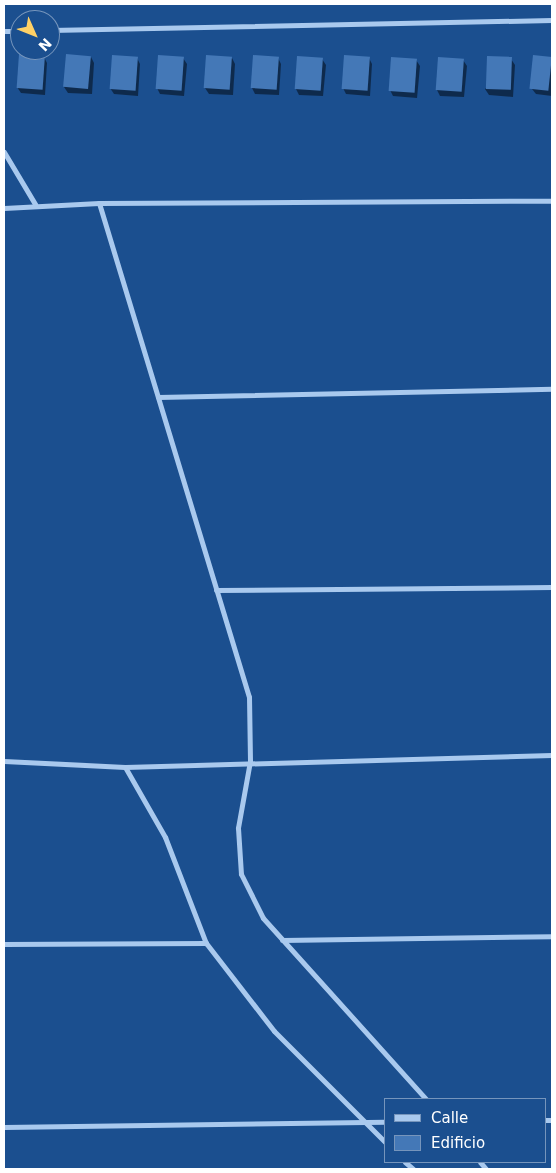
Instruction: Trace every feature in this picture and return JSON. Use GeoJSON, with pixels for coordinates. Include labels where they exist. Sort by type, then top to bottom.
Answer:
{"type":"FeatureCollection","features":[{"type":"Feature","properties":{"kind":"street"},"geometry":{"type":"LineString","coordinates":[[60,30],[552,20]]}},
{"type":"Feature","properties":{"kind":"street"},"geometry":{"type":"LineString","coordinates":[[4,152],[35,204]]}},
{"type":"Feature","properties":{"kind":"street"},"geometry":{"type":"LineString","coordinates":[[4,208],[35,204],[99,203],[552,201]]}},
{"type":"Feature","properties":{"kind":"street"},"geometry":{"type":"LineString","coordinates":[[99,203],[249,697],[250,761],[238,828],[240,874],[263,918],[425,1098]]}},
{"type":"Feature","properties":{"kind":"street"},"geometry":{"type":"LineString","coordinates":[[158,398],[552,389]]}},
{"type":"Feature","properties":{"kind":"street"},"geometry":{"type":"LineString","coordinates":[[216,590],[552,587]]}},
{"type":"Feature","properties":{"kind":"street"},"geometry":{"type":"LineString","coordinates":[[4,761],[125,767],[250,761],[552,755]]}},
{"type":"Feature","properties":{"kind":"street"},"geometry":{"type":"LineString","coordinates":[[125,767],[165,837],[206,943],[274,1031],[384,1141]]}},
{"type":"Feature","properties":{"kind":"street"},"geometry":{"type":"LineString","coordinates":[[282,940],[552,936]]}},
{"type":"Feature","properties":{"kind":"street"},"geometry":{"type":"LineString","coordinates":[[4,944],[206,943]]}},
{"type":"Feature","properties":{"kind":"street"},"geometry":{"type":"LineString","coordinates":[[4,1127],[384,1122]]}},
{"type":"Feature","properties":{"kind":"building"},"geometry":{"type":"Polygon","coordinates":[[[66,54],[91,56],[88,89],[63,87],[66,54]]]}},
{"type":"Feature","properties":{"kind":"building"},"geometry":{"type":"Polygon","coordinates":[[[112,55],[138,57],[136,91],[110,89],[112,55]]]}},
{"type":"Feature","properties":{"kind":"building"},"geometry":{"type":"Polygon","coordinates":[[[158,55],[184,57],[182,91],[156,89],[158,55]]]}},
{"type":"Feature","properties":{"kind":"building"},"geometry":{"type":"Polygon","coordinates":[[[206,55],[232,57],[230,90],[204,88],[206,55]]]}},
{"type":"Feature","properties":{"kind":"building"},"geometry":{"type":"Polygon","coordinates":[[[253,55],[279,57],[277,90],[251,88],[253,55]]]}},
{"type":"Feature","properties":{"kind":"building"},"geometry":{"type":"Polygon","coordinates":[[[344,55],[370,57],[368,91],[342,89],[344,55]]]}},
{"type":"Feature","properties":{"kind":"building"},"geometry":{"type":"Polygon","coordinates":[[[533,55],[552,57],[548,91],[529,89],[533,55]]]}},
{"type":"Feature","properties":{"kind":"building"},"geometry":{"type":"Polygon","coordinates":[[[297,56],[323,58],[321,91],[295,89],[297,56]]]}},
{"type":"Feature","properties":{"kind":"building"},"geometry":{"type":"Polygon","coordinates":[[[487,56],[512,57],[511,90],[486,89],[487,56]]]}},
{"type":"Feature","properties":{"kind":"building"},"geometry":{"type":"Polygon","coordinates":[[[391,57],[417,59],[415,93],[389,91],[391,57]]]}},
{"type":"Feature","properties":{"kind":"building"},"geometry":{"type":"Polygon","coordinates":[[[438,57],[464,59],[462,92],[436,90],[438,57]]]}},
{"type":"Feature","properties":{"kind":"building"},"geometry":{"type":"Polygon","coordinates":[[[19,60],[45,60],[43,90],[17,88],[19,60]]]}}]}
